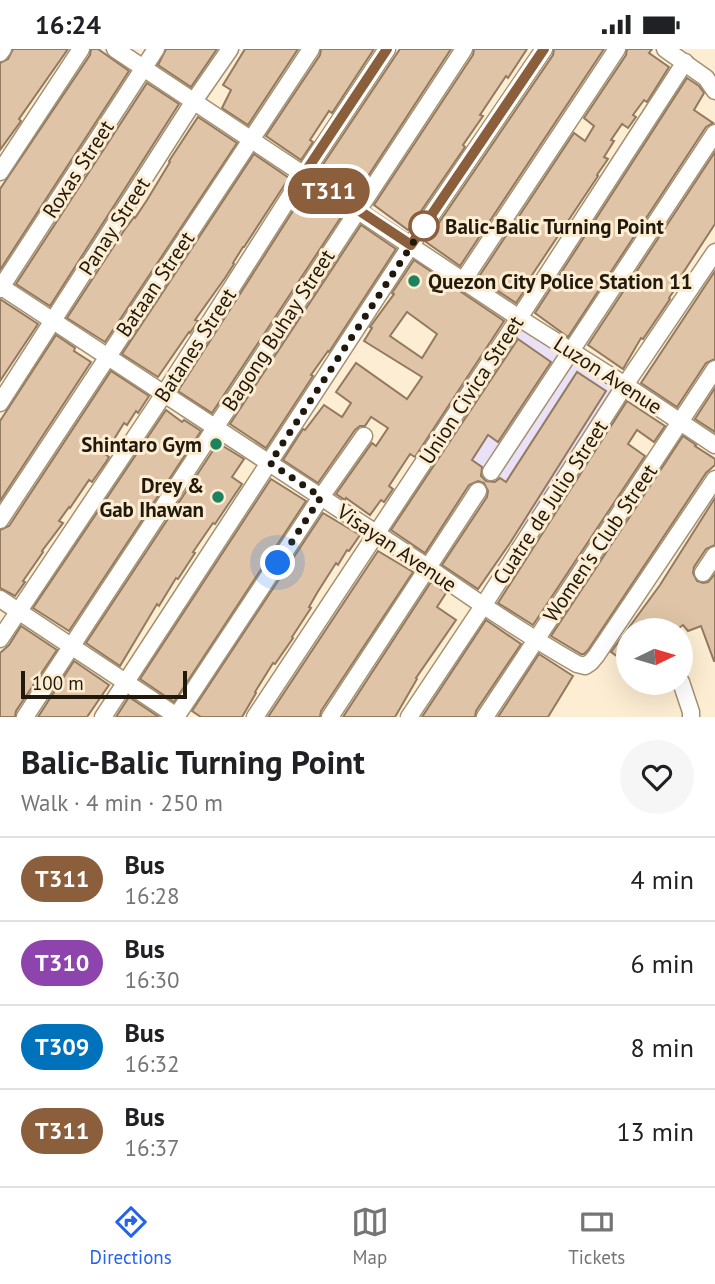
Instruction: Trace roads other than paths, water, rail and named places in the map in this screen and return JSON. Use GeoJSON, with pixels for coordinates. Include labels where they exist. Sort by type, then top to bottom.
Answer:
{"type":"FeatureCollection","features":[{"type":"Feature","properties":{"kind":"street"},"geometry":{"type":"LineString","coordinates":[[0,172],[81,49]]}},
{"type":"Feature","properties":{"kind":"street","name":"Luzon Avenue"},"geometry":{"type":"LineString","coordinates":[[115,49],[715,446]]}},
{"type":"Feature","properties":{"kind":"street","name":"Roxas Street"},"geometry":{"type":"LineString","coordinates":[[0,287],[156,49]]}},
{"type":"Feature","properties":{"kind":"street","name":"Panay Street"},"geometry":{"type":"LineString","coordinates":[[0,403],[230,49]]}},
{"type":"Feature","properties":{"kind":"street","name":"Bataan Street"},"geometry":{"type":"LineString","coordinates":[[0,520],[311,49]]}},
{"type":"Feature","properties":{"kind":"street","name":"Batanes Street"},"geometry":{"type":"LineString","coordinates":[[0,639],[164,394],[387,49]]}},
{"type":"Feature","properties":{"kind":"street","name":"Bagong Buhay Street"},"geometry":{"type":"LineString","coordinates":[[25,717],[464,49]]}},
{"type":"Feature","properties":{"kind":"street"},"geometry":{"type":"LineString","coordinates":[[103,717],[411,245],[544,49]]}},
{"type":"Feature","properties":{"kind":"street"},"geometry":{"type":"LineString","coordinates":[[463,281],[617,49]]}},
{"type":"Feature","properties":{"kind":"street"},"geometry":{"type":"LineString","coordinates":[[665,49],[683,57],[706,78],[715,91]]}},
{"type":"Feature","properties":{"kind":"street","name":"Union Civica Street"},"geometry":{"type":"LineString","coordinates":[[255,717],[519,318],[683,57]]}},
{"type":"Feature","properties":{"kind":"street"},"geometry":{"type":"LineString","coordinates":[[491,472],[715,133]]}},
{"type":"Feature","properties":{"kind":"street","name":"Cuatre de Julio Street"},"geometry":{"type":"LineString","coordinates":[[409,717],[715,252]]}},
{"type":"Feature","properties":{"kind":"street","name":"Visayan Avenue"},"geometry":{"type":"LineString","coordinates":[[0,287],[535,640],[577,664],[585,666],[596,656],[715,479]]}},
{"type":"Feature","properties":{"kind":"street","name":"Women's Club Street"},"geometry":{"type":"LineString","coordinates":[[485,717],[715,369]]}},
{"type":"Feature","properties":{"kind":"street"},"geometry":{"type":"LineString","coordinates":[[0,600],[177,717],[363,436]]}},
{"type":"Feature","properties":{"kind":"street"},"geometry":{"type":"LineString","coordinates":[[330,717],[475,496]]}},
{"type":"Feature","properties":{"kind":"street"},"geometry":{"type":"LineString","coordinates":[[704,573],[715,555]]}},
{"type":"Feature","properties":{"kind":"street"},"geometry":{"type":"LineString","coordinates":[[685,695],[691,717]]}},
{"type":"Feature","properties":{"kind":"place","name":"Balic-Balic Turning Point"},"geometry":{"type":"Point","coordinates":[424,226]}},
{"type":"Feature","properties":{"kind":"place","name":"Quezon City Police Station 11"},"geometry":{"type":"Point","coordinates":[414,281]}},
{"type":"Feature","properties":{"kind":"place","name":"Shintaro Gym"},"geometry":{"type":"Point","coordinates":[216,444]}},
{"type":"Feature","properties":{"kind":"place","name":"Drey & Gab Ihawan"},"geometry":{"type":"Point","coordinates":[218,497]}}]}
